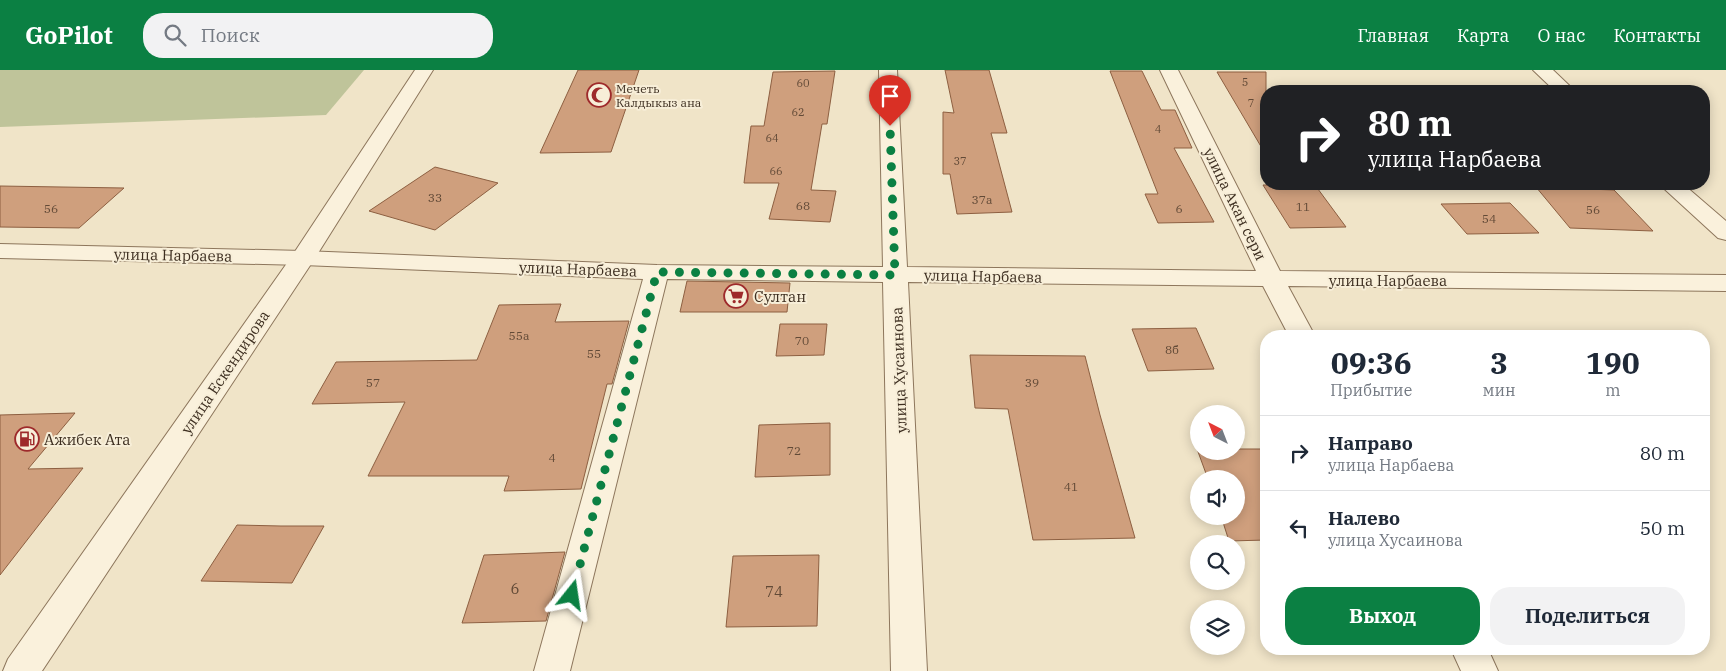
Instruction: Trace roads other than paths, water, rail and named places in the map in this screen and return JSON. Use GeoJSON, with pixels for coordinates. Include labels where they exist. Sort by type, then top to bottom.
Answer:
{"type":"FeatureCollection","features":[{"type":"Feature","properties":{"kind":"street","name":"улица Ескендирова"},"geometry":{"type":"LineString","coordinates":[[21,671],[303,258],[424,70]]}},
{"type":"Feature","properties":{"kind":"street","name":"улица Хусаинова"},"geometry":{"type":"LineString","coordinates":[[888,70],[909,671]]}},
{"type":"Feature","properties":{"kind":"street","name":"улица Акан сери"},"geometry":{"type":"LineString","coordinates":[[1169,70],[1299,330]]}},
{"type":"Feature","properties":{"kind":"street"},"geometry":{"type":"LineString","coordinates":[[1542,70],[1559,85]]}},
{"type":"Feature","properties":{"kind":"street"},"geometry":{"type":"LineString","coordinates":[[1677,190],[1726,233]]}},
{"type":"Feature","properties":{"kind":"street","name":"улица Нарбаева"},"geometry":{"type":"LineString","coordinates":[[0,251],[303,258],[657,272],[1726,282]]}},
{"type":"Feature","properties":{"kind":"street"},"geometry":{"type":"LineString","coordinates":[[552,671],[657,272]]}},
{"type":"Feature","properties":{"kind":"street"},"geometry":{"type":"LineString","coordinates":[[1472,655],[1480,671]]}},
{"type":"Feature","properties":{"kind":"place","name":"Мечеть Калдыкыз ана"},"geometry":{"type":"Point","coordinates":[599,95]}},
{"type":"Feature","properties":{"kind":"place","name":"Султан"},"geometry":{"type":"Point","coordinates":[736,296]}},
{"type":"Feature","properties":{"kind":"place","name":"Ажибек Ата"},"geometry":{"type":"Point","coordinates":[27,439]}}]}
